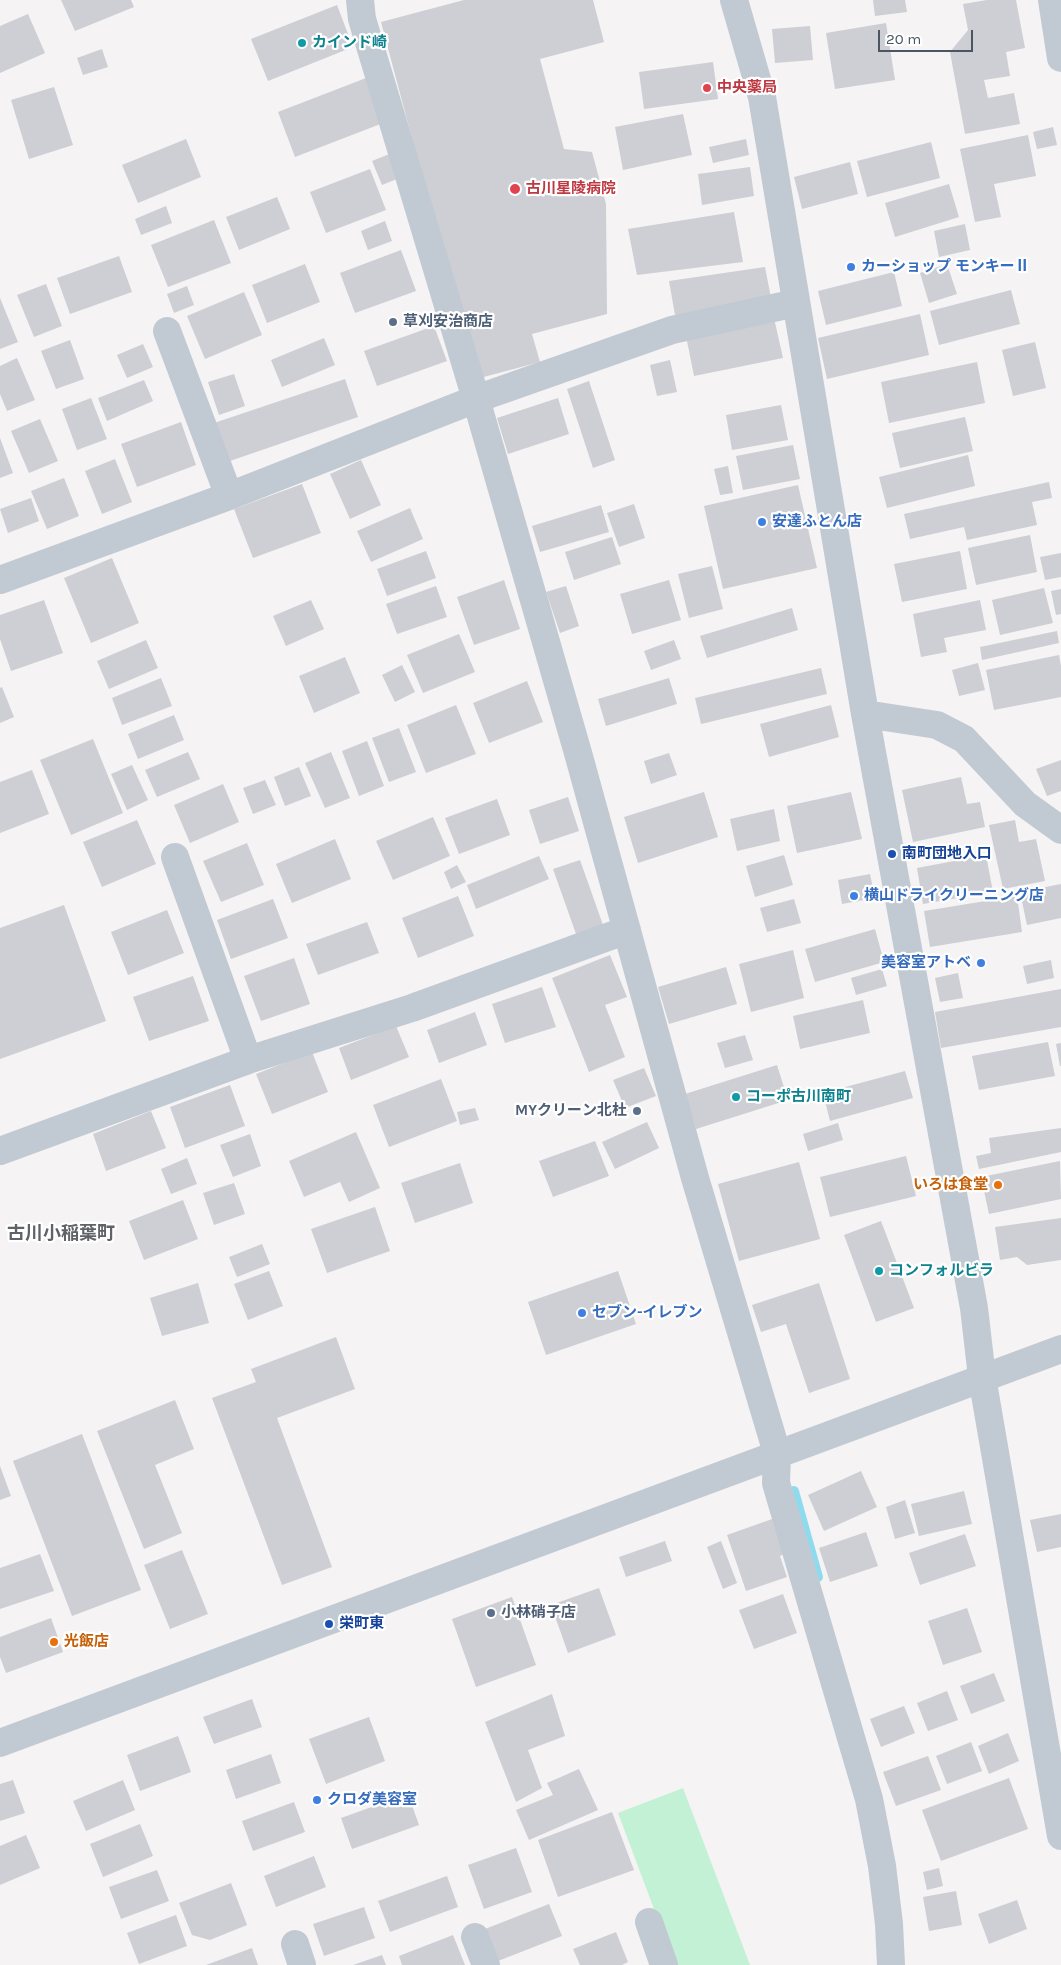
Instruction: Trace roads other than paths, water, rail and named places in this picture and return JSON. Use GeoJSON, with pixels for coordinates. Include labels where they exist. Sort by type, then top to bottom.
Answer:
{"type":"FeatureCollection","features":[{"type":"Feature","properties":{"kind":"street"},"geometry":{"type":"LineString","coordinates":[[360,0],[362,20],[476,399],[695,1178],[777,1453],[776,1483],[869,1799],[882,1866],[891,1965]]}},
{"type":"Feature","properties":{"kind":"street"},"geometry":{"type":"LineString","coordinates":[[734,0],[762,97],[865,714],[974,1308],[982,1377],[1061,1836]]}},
{"type":"Feature","properties":{"kind":"street"},"geometry":{"type":"LineString","coordinates":[[1052,0],[1061,58]]}},
{"type":"Feature","properties":{"kind":"street"},"geometry":{"type":"LineString","coordinates":[[0,580],[230,496],[476,399],[672,330],[796,303]]}},
{"type":"Feature","properties":{"kind":"street"},"geometry":{"type":"LineString","coordinates":[[167,331],[230,496]]}},
{"type":"Feature","properties":{"kind":"street"},"geometry":{"type":"LineString","coordinates":[[865,714],[937,725],[964,739],[1025,804],[1061,830]]}},
{"type":"Feature","properties":{"kind":"street"},"geometry":{"type":"LineString","coordinates":[[175,857],[248,1060]]}},
{"type":"Feature","properties":{"kind":"street"},"geometry":{"type":"LineString","coordinates":[[0,1151],[248,1060],[412,1008],[626,930]]}},
{"type":"Feature","properties":{"kind":"street"},"geometry":{"type":"LineString","coordinates":[[0,1744],[552,1539],[777,1453],[1061,1349]]}},
{"type":"Feature","properties":{"kind":"street"},"geometry":{"type":"LineString","coordinates":[[649,1922],[664,1965]]}},
{"type":"Feature","properties":{"kind":"street"},"geometry":{"type":"LineString","coordinates":[[475,1937],[486,1965]]}},
{"type":"Feature","properties":{"kind":"waterway"},"geometry":{"type":"LineString","coordinates":[[794,1491],[818,1577]]}},
{"type":"Feature","properties":{"kind":"place","name":"カインド崎"},"geometry":{"type":"Point","coordinates":[302,43]}},
{"type":"Feature","properties":{"kind":"place","name":"中央薬局"},"geometry":{"type":"Point","coordinates":[707,88]}},
{"type":"Feature","properties":{"kind":"place","name":"古川星陵病院"},"geometry":{"type":"Point","coordinates":[515,189]}},
{"type":"Feature","properties":{"kind":"place","name":"カーショップ モンキーⅡ"},"geometry":{"type":"Point","coordinates":[851,267]}},
{"type":"Feature","properties":{"kind":"place","name":"草刈安治商店"},"geometry":{"type":"Point","coordinates":[393,322]}},
{"type":"Feature","properties":{"kind":"place","name":"安達ふとん店"},"geometry":{"type":"Point","coordinates":[762,522]}},
{"type":"Feature","properties":{"kind":"place","name":"南町団地入口"},"geometry":{"type":"Point","coordinates":[892,854]}},
{"type":"Feature","properties":{"kind":"place","name":"横山ドライクリーニング店"},"geometry":{"type":"Point","coordinates":[854,896]}},
{"type":"Feature","properties":{"kind":"place","name":"美容室アトベ"},"geometry":{"type":"Point","coordinates":[981,963]}},
{"type":"Feature","properties":{"kind":"place","name":"コーポ古川南町"},"geometry":{"type":"Point","coordinates":[736,1097]}},
{"type":"Feature","properties":{"kind":"place","name":"MYクリーン北杜"},"geometry":{"type":"Point","coordinates":[637,1111]}},
{"type":"Feature","properties":{"kind":"place","name":"いろは食堂"},"geometry":{"type":"Point","coordinates":[998,1185]}},
{"type":"Feature","properties":{"kind":"place","name":"コンフォルビラ"},"geometry":{"type":"Point","coordinates":[879,1271]}},
{"type":"Feature","properties":{"kind":"place","name":"セブン-イレブン"},"geometry":{"type":"Point","coordinates":[582,1313]}},
{"type":"Feature","properties":{"kind":"place","name":"小林硝子店"},"geometry":{"type":"Point","coordinates":[491,1613]}},
{"type":"Feature","properties":{"kind":"place","name":"栄町東"},"geometry":{"type":"Point","coordinates":[329,1624]}},
{"type":"Feature","properties":{"kind":"place","name":"光飯店"},"geometry":{"type":"Point","coordinates":[54,1642]}},
{"type":"Feature","properties":{"kind":"place","name":"クロダ美容室"},"geometry":{"type":"Point","coordinates":[317,1800]}},
{"type":"Feature","properties":{"kind":"district","name":"古川小稲葉町"},"geometry":{"type":"Point","coordinates":[61,1234]}}]}
